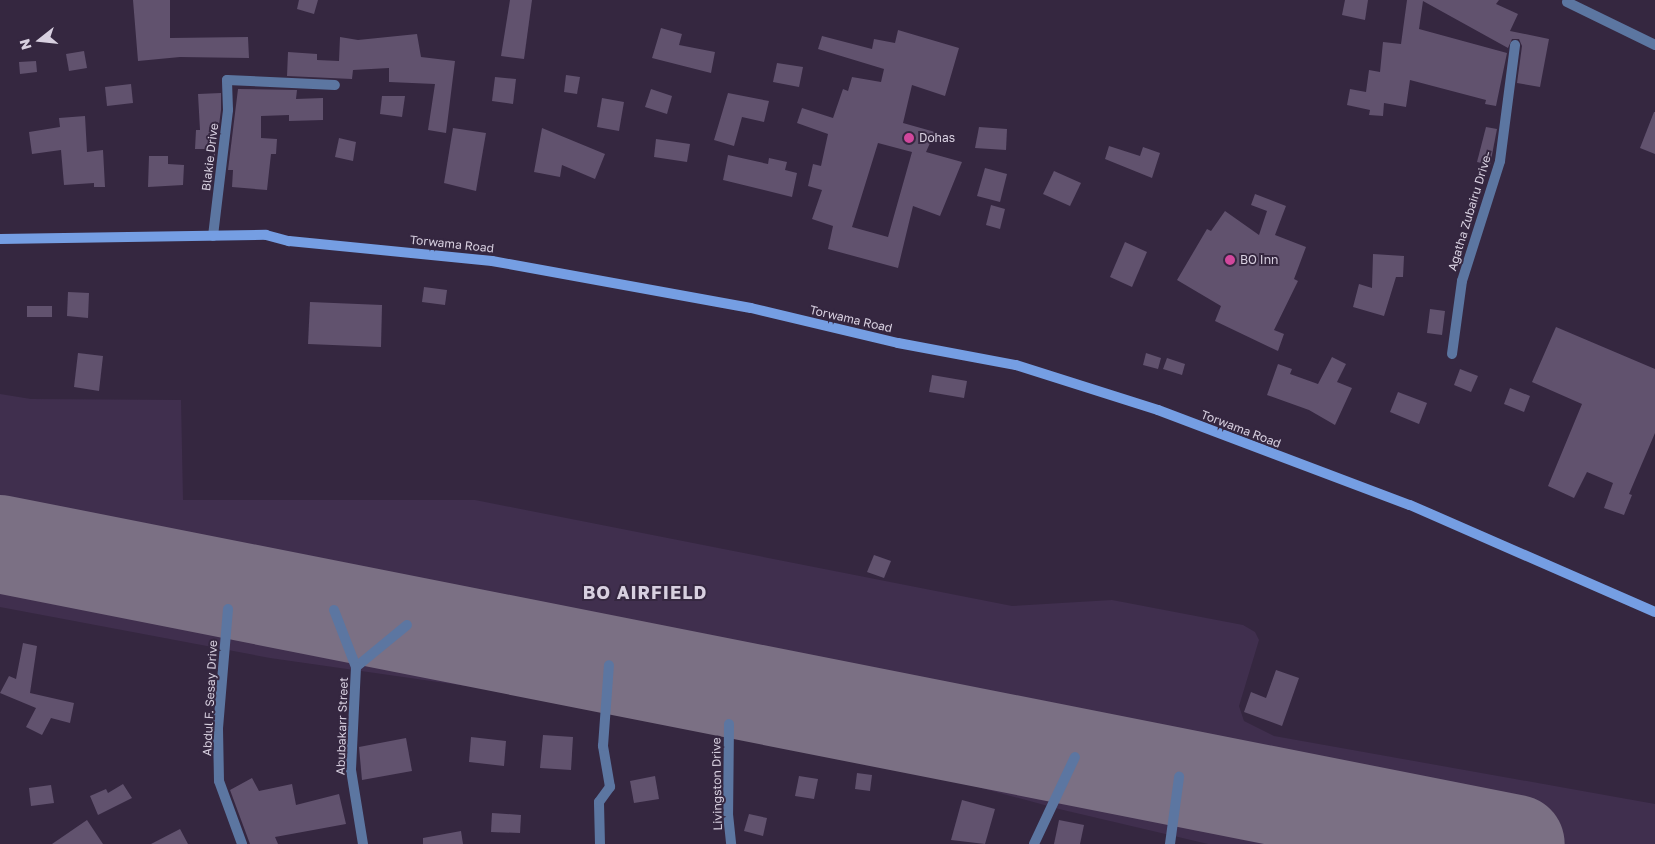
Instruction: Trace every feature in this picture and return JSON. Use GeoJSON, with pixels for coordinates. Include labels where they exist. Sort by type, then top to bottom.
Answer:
{"type":"FeatureCollection","features":[{"type":"Feature","properties":{"kind":"main road","name":"Torwama Road"},"geometry":{"type":"LineString","coordinates":[[0,239],[266,235],[289,241],[492,261],[752,308],[898,343],[1016,365],[1158,410],[1410,505],[1655,612]]}},
{"type":"Feature","properties":{"kind":"street"},"geometry":{"type":"LineString","coordinates":[[1567,2],[1655,45]]}},
{"type":"Feature","properties":{"kind":"street","name":"Agatha Zubairu Drive-"},"geometry":{"type":"LineString","coordinates":[[1452,354],[1462,280],[1500,162],[1515,45]]}},
{"type":"Feature","properties":{"kind":"street","name":"Blakie Drive"},"geometry":{"type":"LineString","coordinates":[[213,236],[228,110],[227,80],[335,85]]}},
{"type":"Feature","properties":{"kind":"street","name":"Abdul F. Sesay Drive"},"geometry":{"type":"LineString","coordinates":[[228,609],[218,729],[219,781],[242,844]]}},
{"type":"Feature","properties":{"kind":"street"},"geometry":{"type":"LineString","coordinates":[[334,610],[356,667],[407,625]]}},
{"type":"Feature","properties":{"kind":"street"},"geometry":{"type":"LineString","coordinates":[[600,844],[599,802],[610,787],[603,746],[609,665]]}},
{"type":"Feature","properties":{"kind":"street","name":"Abubakarr Street"},"geometry":{"type":"LineString","coordinates":[[356,667],[352,770],[363,844]]}},
{"type":"Feature","properties":{"kind":"street","name":"Livingston Drive"},"geometry":{"type":"LineString","coordinates":[[729,724],[728,814],[731,844]]}},
{"type":"Feature","properties":{"kind":"street"},"geometry":{"type":"LineString","coordinates":[[1034,844],[1056,805],[1075,757]]}},
{"type":"Feature","properties":{"kind":"street"},"geometry":{"type":"LineString","coordinates":[[1170,844],[1179,777]]}},
{"type":"Feature","properties":{"kind":"shaded area"},"geometry":{"type":"Polygon","coordinates":[[[0,394],[31,399],[181,400],[183,500],[475,500],[1012,606],[1112,600],[1243,625],[1255,632],[1259,640],[1239,706],[1244,721],[1274,736],[1655,804],[1655,844],[1208,844],[1059,809],[760,728],[270,658],[0,607],[0,394]]]}},
{"type":"Feature","properties":{"kind":"building"},"geometry":{"type":"Polygon","coordinates":[[[133,0],[170,0],[170,38],[248,37],[249,58],[180,57],[138,61],[133,0]]]}},
{"type":"Feature","properties":{"kind":"building"},"geometry":{"type":"Polygon","coordinates":[[[299,0],[318,0],[314,14],[297,9],[299,0]]]}},
{"type":"Feature","properties":{"kind":"building"},"geometry":{"type":"Polygon","coordinates":[[[510,0],[532,0],[524,59],[501,56],[510,0]]]}},
{"type":"Feature","properties":{"kind":"building"},"geometry":{"type":"Polygon","coordinates":[[[1345,0],[1368,0],[1365,20],[1342,15],[1345,0]]]}},
{"type":"Feature","properties":{"kind":"building"},"geometry":{"type":"Polygon","coordinates":[[[1407,0],[1499,0],[1496,4],[1518,14],[1510,31],[1549,39],[1540,87],[1517,83],[1522,46],[1519,39],[1512,39],[1508,48],[1423,1],[1419,29],[1507,53],[1496,106],[1485,104],[1486,100],[1410,80],[1406,107],[1384,103],[1383,116],[1369,115],[1370,110],[1347,105],[1350,89],[1366,92],[1369,70],[1380,72],[1383,42],[1401,44],[1407,0]]]}},
{"type":"Feature","properties":{"kind":"building"},"geometry":{"type":"Polygon","coordinates":[[[661,28],[682,34],[679,45],[715,52],[711,73],[652,58],[661,28]]]}},
{"type":"Feature","properties":{"kind":"building"},"geometry":{"type":"Polygon","coordinates":[[[898,30],[959,48],[945,96],[912,85],[903,123],[935,132],[926,152],[962,162],[940,216],[913,206],[898,268],[828,249],[833,226],[812,219],[822,190],[808,186],[813,164],[821,166],[828,134],[797,123],[802,108],[833,118],[843,89],[848,91],[852,77],[881,82],[884,69],[818,49],[822,36],[872,49],[874,39],[895,43],[898,30]],[[878,143],[852,227],[888,237],[912,152],[878,143]]]}},
{"type":"Feature","properties":{"kind":"building"},"geometry":{"type":"Polygon","coordinates":[[[417,34],[421,57],[455,61],[446,133],[428,130],[435,84],[389,82],[389,68],[353,70],[352,79],[287,76],[288,52],[317,54],[317,60],[339,61],[340,37],[358,40],[417,34]]]}},
{"type":"Feature","properties":{"kind":"building"},"geometry":{"type":"Polygon","coordinates":[[[84,51],[87,68],[69,71],[66,54],[84,51]]]}},
{"type":"Feature","properties":{"kind":"building"},"geometry":{"type":"Polygon","coordinates":[[[36,61],[37,72],[20,74],[19,62],[36,61]]]}},
{"type":"Feature","properties":{"kind":"building"},"geometry":{"type":"Polygon","coordinates":[[[777,63],[803,67],[799,87],[773,82],[777,63]]]}},
{"type":"Feature","properties":{"kind":"building"},"geometry":{"type":"Polygon","coordinates":[[[566,75],[580,77],[577,94],[564,92],[566,75]]]}},
{"type":"Feature","properties":{"kind":"building"},"geometry":{"type":"Polygon","coordinates":[[[495,77],[516,79],[513,104],[492,101],[495,77]]]}},
{"type":"Feature","properties":{"kind":"building"},"geometry":{"type":"Polygon","coordinates":[[[131,84],[133,103],[107,106],[105,87],[131,84]]]}},
{"type":"Feature","properties":{"kind":"building"},"geometry":{"type":"Polygon","coordinates":[[[238,89],[297,90],[296,99],[323,98],[323,120],[289,121],[289,115],[261,116],[261,138],[277,139],[276,154],[271,154],[267,190],[232,187],[233,170],[228,170],[238,89]]]}},
{"type":"Feature","properties":{"kind":"building"},"geometry":{"type":"Polygon","coordinates":[[[651,89],[672,96],[667,114],[645,107],[651,89]]]}},
{"type":"Feature","properties":{"kind":"building"},"geometry":{"type":"Polygon","coordinates":[[[221,93],[221,110],[213,170],[214,149],[195,149],[196,130],[200,130],[198,94],[221,93]]]}},
{"type":"Feature","properties":{"kind":"building"},"geometry":{"type":"Polygon","coordinates":[[[728,93],[769,101],[764,122],[742,117],[734,146],[714,140],[728,93]]]}},
{"type":"Feature","properties":{"kind":"building"},"geometry":{"type":"Polygon","coordinates":[[[382,96],[405,96],[402,117],[380,114],[382,96]]]}},
{"type":"Feature","properties":{"kind":"building"},"geometry":{"type":"Polygon","coordinates":[[[602,98],[624,102],[619,131],[597,127],[602,98]]]}},
{"type":"Feature","properties":{"kind":"building"},"geometry":{"type":"Polygon","coordinates":[[[1655,112],[1655,154],[1640,148],[1655,112]]]}},
{"type":"Feature","properties":{"kind":"building"},"geometry":{"type":"Polygon","coordinates":[[[85,116],[87,152],[103,150],[105,187],[94,187],[94,183],[64,185],[61,150],[32,154],[29,132],[60,127],[59,118],[85,116]]]}},
{"type":"Feature","properties":{"kind":"building"},"geometry":{"type":"Polygon","coordinates":[[[979,127],[1007,129],[1006,150],[975,148],[979,127]]]}},
{"type":"Feature","properties":{"kind":"building"},"geometry":{"type":"Polygon","coordinates":[[[1486,127],[1497,129],[1490,165],[1477,162],[1486,127]]]}},
{"type":"Feature","properties":{"kind":"building"},"geometry":{"type":"Polygon","coordinates":[[[453,128],[486,133],[476,191],[444,183],[453,128]]]}},
{"type":"Feature","properties":{"kind":"building"},"geometry":{"type":"Polygon","coordinates":[[[542,128],[605,154],[595,179],[562,165],[560,177],[534,172],[542,128]]]}},
{"type":"Feature","properties":{"kind":"building"},"geometry":{"type":"Polygon","coordinates":[[[339,138],[356,142],[353,161],[335,157],[339,138]]]}},
{"type":"Feature","properties":{"kind":"building"},"geometry":{"type":"Polygon","coordinates":[[[656,139],[690,144],[687,162],[654,157],[656,139]]]}},
{"type":"Feature","properties":{"kind":"building"},"geometry":{"type":"Polygon","coordinates":[[[1109,146],[1140,156],[1143,147],[1160,153],[1152,178],[1105,159],[1109,146]]]}},
{"type":"Feature","properties":{"kind":"building"},"geometry":{"type":"Polygon","coordinates":[[[728,155],[768,164],[769,158],[787,162],[785,170],[797,173],[792,197],[723,180],[728,155]]]}},
{"type":"Feature","properties":{"kind":"building"},"geometry":{"type":"Polygon","coordinates":[[[149,156],[168,156],[168,164],[184,165],[183,185],[148,187],[149,156]]]}},
{"type":"Feature","properties":{"kind":"building"},"geometry":{"type":"Polygon","coordinates":[[[985,168],[1007,174],[1000,202],[977,196],[985,168]]]}},
{"type":"Feature","properties":{"kind":"building"},"geometry":{"type":"Polygon","coordinates":[[[1054,171],[1081,183],[1070,206],[1043,194],[1054,171]]]}},
{"type":"Feature","properties":{"kind":"building"},"geometry":{"type":"Polygon","coordinates":[[[1255,194],[1286,206],[1275,235],[1306,247],[1294,279],[1298,281],[1274,330],[1284,334],[1278,351],[1215,321],[1221,306],[1177,280],[1207,229],[1211,231],[1225,211],[1259,235],[1267,211],[1251,205],[1255,194]]]}},
{"type":"Feature","properties":{"kind":"building"},"geometry":{"type":"Polygon","coordinates":[[[991,205],[1005,209],[1000,229],[986,225],[991,205]]]}},
{"type":"Feature","properties":{"kind":"building"},"geometry":{"type":"Polygon","coordinates":[[[1125,242],[1147,252],[1132,287],[1110,277],[1125,242]]]}},
{"type":"Feature","properties":{"kind":"building"},"geometry":{"type":"Polygon","coordinates":[[[1373,254],[1404,256],[1403,277],[1396,277],[1384,316],[1353,307],[1359,284],[1372,288],[1373,254]]]}},
{"type":"Feature","properties":{"kind":"building"},"geometry":{"type":"Polygon","coordinates":[[[424,287],[447,290],[445,305],[422,302],[424,287]]]}},
{"type":"Feature","properties":{"kind":"building"},"geometry":{"type":"Polygon","coordinates":[[[68,292],[89,293],[88,318],[67,316],[68,292]]]}},
{"type":"Feature","properties":{"kind":"building"},"geometry":{"type":"Polygon","coordinates":[[[310,302],[382,305],[381,347],[308,344],[310,302]]]}},
{"type":"Feature","properties":{"kind":"building"},"geometry":{"type":"Polygon","coordinates":[[[27,306],[52,306],[52,317],[27,317],[27,306]]]}},
{"type":"Feature","properties":{"kind":"building"},"geometry":{"type":"Polygon","coordinates":[[[1430,309],[1445,311],[1442,335],[1427,333],[1430,309]]]}},
{"type":"Feature","properties":{"kind":"building"},"geometry":{"type":"Polygon","coordinates":[[[1556,327],[1655,369],[1655,433],[1629,494],[1632,495],[1624,515],[1604,508],[1613,483],[1587,472],[1574,498],[1548,486],[1582,404],[1532,382],[1556,327]]]}},
{"type":"Feature","properties":{"kind":"building"},"geometry":{"type":"Polygon","coordinates":[[[78,353],[103,356],[99,391],[74,387],[78,353]]]}},
{"type":"Feature","properties":{"kind":"building"},"geometry":{"type":"Polygon","coordinates":[[[1146,353],[1161,358],[1158,369],[1143,365],[1146,353]]]}},
{"type":"Feature","properties":{"kind":"building"},"geometry":{"type":"Polygon","coordinates":[[[1332,357],[1346,364],[1337,382],[1352,388],[1335,425],[1309,410],[1267,395],[1278,364],[1292,369],[1290,374],[1318,384],[1332,357]]]}},
{"type":"Feature","properties":{"kind":"building"},"geometry":{"type":"Polygon","coordinates":[[[1167,358],[1185,364],[1182,375],[1163,369],[1167,358]]]}},
{"type":"Feature","properties":{"kind":"building"},"geometry":{"type":"Polygon","coordinates":[[[1460,369],[1478,376],[1471,392],[1454,385],[1460,369]]]}},
{"type":"Feature","properties":{"kind":"building"},"geometry":{"type":"Polygon","coordinates":[[[932,375],[967,381],[964,398],[929,392],[932,375]]]}},
{"type":"Feature","properties":{"kind":"building"},"geometry":{"type":"Polygon","coordinates":[[[1510,388],[1530,396],[1524,412],[1504,404],[1510,388]]]}},
{"type":"Feature","properties":{"kind":"building"},"geometry":{"type":"Polygon","coordinates":[[[1398,392],[1427,403],[1419,424],[1390,412],[1398,392]]]}},
{"type":"Feature","properties":{"kind":"building"},"geometry":{"type":"Polygon","coordinates":[[[874,555],[891,561],[884,578],[867,572],[874,555]]]}},
{"type":"Feature","properties":{"kind":"building"},"geometry":{"type":"Polygon","coordinates":[[[23,643],[37,646],[30,693],[74,703],[70,723],[51,718],[42,735],[26,727],[36,708],[0,693],[9,676],[16,679],[23,643]]]}},
{"type":"Feature","properties":{"kind":"building"},"geometry":{"type":"Polygon","coordinates":[[[1276,670],[1299,678],[1282,726],[1244,712],[1251,692],[1266,698],[1276,670]]]}},
{"type":"Feature","properties":{"kind":"building"},"geometry":{"type":"Polygon","coordinates":[[[543,735],[573,737],[571,770],[540,768],[543,735]]]}},
{"type":"Feature","properties":{"kind":"building"},"geometry":{"type":"Polygon","coordinates":[[[471,737],[506,741],[504,766],[469,762],[471,737]]]}},
{"type":"Feature","properties":{"kind":"building"},"geometry":{"type":"Polygon","coordinates":[[[406,738],[412,771],[362,780],[359,747],[406,738]]]}},
{"type":"Feature","properties":{"kind":"building"},"geometry":{"type":"Polygon","coordinates":[[[857,773],[872,775],[870,791],[855,789],[857,773]]]}},
{"type":"Feature","properties":{"kind":"building"},"geometry":{"type":"Polygon","coordinates":[[[655,776],[659,799],[634,803],[630,781],[655,776]]]}},
{"type":"Feature","properties":{"kind":"building"},"geometry":{"type":"Polygon","coordinates":[[[799,776],[818,779],[814,799],[795,796],[799,776]]]}},
{"type":"Feature","properties":{"kind":"building"},"geometry":{"type":"Polygon","coordinates":[[[252,778],[259,791],[292,784],[296,805],[339,794],[346,824],[275,837],[278,844],[250,844],[230,790],[252,778]]]}},
{"type":"Feature","properties":{"kind":"building"},"geometry":{"type":"Polygon","coordinates":[[[123,784],[132,798],[98,815],[90,796],[106,789],[108,793],[123,784]]]}},
{"type":"Feature","properties":{"kind":"building"},"geometry":{"type":"Polygon","coordinates":[[[51,785],[54,803],[31,806],[29,788],[51,785]]]}},
{"type":"Feature","properties":{"kind":"building"},"geometry":{"type":"Polygon","coordinates":[[[962,800],[995,809],[985,844],[951,840],[962,800]]]}},
{"type":"Feature","properties":{"kind":"building"},"geometry":{"type":"Polygon","coordinates":[[[492,813],[521,815],[520,833],[491,832],[492,813]]]}},
{"type":"Feature","properties":{"kind":"building"},"geometry":{"type":"Polygon","coordinates":[[[749,814],[767,818],[763,836],[744,831],[749,814]]]}},
{"type":"Feature","properties":{"kind":"building"},"geometry":{"type":"Polygon","coordinates":[[[87,820],[103,844],[52,844],[87,820]]]}},
{"type":"Feature","properties":{"kind":"building"},"geometry":{"type":"Polygon","coordinates":[[[1059,820],[1084,825],[1080,844],[1054,844],[1059,820]]]}},
{"type":"Feature","properties":{"kind":"building"},"geometry":{"type":"Polygon","coordinates":[[[180,829],[188,844],[151,844],[180,829]]]}},
{"type":"Feature","properties":{"kind":"building"},"geometry":{"type":"Polygon","coordinates":[[[461,831],[463,844],[423,844],[423,838],[461,831]]]}},
{"type":"Feature","properties":{"kind":"runway"},"geometry":{"type":"LineString","coordinates":[[0,544],[1516,844]]}},
{"type":"Feature","properties":{"kind":"place","name":"Dohas"},"geometry":{"type":"Point","coordinates":[909,138]}},
{"type":"Feature","properties":{"kind":"place","name":"BO Inn"},"geometry":{"type":"Point","coordinates":[1230,260]}},
{"type":"Feature","properties":{"kind":"district","name":"BO AIRFIELD"},"geometry":{"type":"Point","coordinates":[645,592]}}]}
